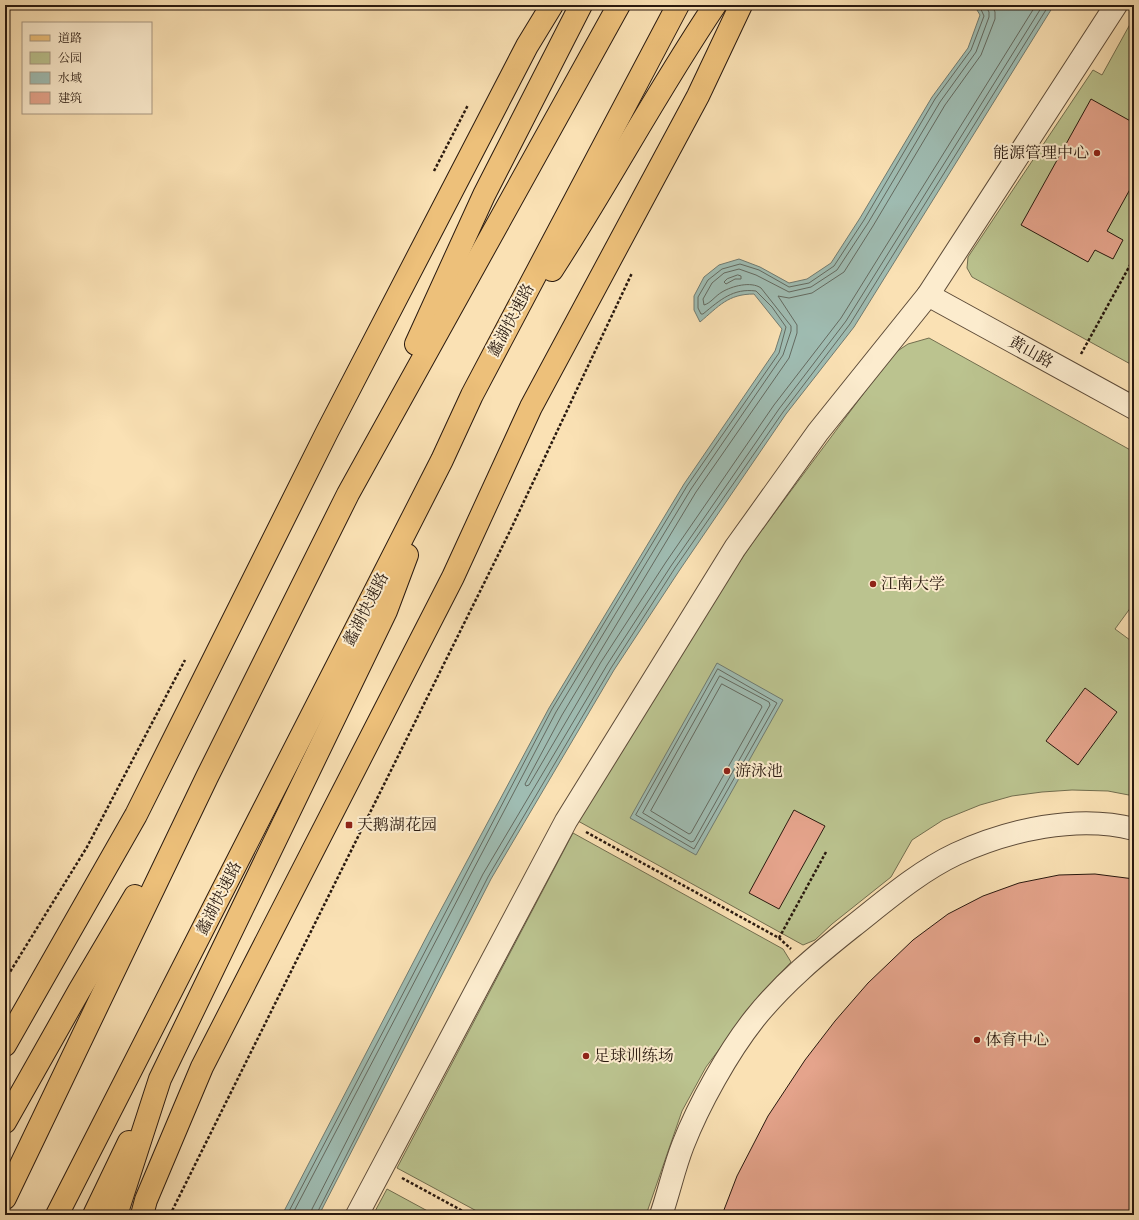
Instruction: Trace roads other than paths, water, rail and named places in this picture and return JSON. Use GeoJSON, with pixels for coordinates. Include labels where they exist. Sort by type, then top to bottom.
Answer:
{"type":"FeatureCollection","features":[{"type":"Feature","properties":{"kind":"main road"},"geometry":{"type":"LineString","coordinates":[[5,1045],[136,814],[327,432],[528,46],[552,5]]}},
{"type":"Feature","properties":{"kind":"main road"},"geometry":{"type":"LineString","coordinates":[[5,1198],[207,777],[348,494],[484,195],[581,5]]}},
{"type":"Feature","properties":{"kind":"main road"},"geometry":{"type":"LineString","coordinates":[[348,494],[619,5]]}},
{"type":"Feature","properties":{"kind":"main road","name":"蠡湖快速路"},"geometry":{"type":"LineString","coordinates":[[57,1215],[442,460],[472,395],[678,5]]}},
{"type":"Feature","properties":{"kind":"main road"},"geometry":{"type":"LineString","coordinates":[[472,395],[576,233],[677,61],[715,5]]}},
{"type":"Feature","properties":{"kind":"main road"},"geometry":{"type":"LineString","coordinates":[[142,1215],[146,1200],[202,1067],[453,577],[531,407],[698,96],[741,5]]}},
{"type":"Feature","properties":{"kind":"main road"},"geometry":{"type":"LineString","coordinates":[[94,1215],[386,611],[442,460]]}},
{"type":"Feature","properties":{"kind":"main road"},"geometry":{"type":"LineString","coordinates":[[5,1122],[79,991],[207,777]]}},
{"type":"Feature","properties":{"kind":"main road"},"geometry":{"type":"LineString","coordinates":[[116,1215],[160,1079]]}},
{"type":"Feature","properties":{"kind":"street"},"geometry":{"type":"LineString","coordinates":[[357,1215],[566,821],[735,548],[818,432],[928,295],[1116,5]]}},
{"type":"Feature","properties":{"kind":"street","name":"黄山路"},"geometry":{"type":"LineString","coordinates":[[928,295],[1134,408]]}},
{"type":"Feature","properties":{"kind":"street"},"geometry":{"type":"LineString","coordinates":[[661,1215],[683,1145],[714,1081],[756,1018],[808,962],[908,883],[955,854],[998,838],[1042,828],[1082,823],[1123,826],[1134,829]]}},
{"type":"Feature","properties":{"kind":"water"},"geometry":{"type":"Polygon","coordinates":[[[974,5],[1054,5],[854,327],[786,414],[679,571],[614,670],[491,879],[319,1215],[282,1215],[429,932],[549,708],[684,484],[775,351],[782,329],[754,294],[737,296],[724,302],[700,322],[694,310],[694,296],[704,277],[719,265],[739,259],[760,267],[789,283],[807,279],[831,263],[860,218],[932,97],[968,48],[980,15],[974,5]]]}},
{"type":"Feature","properties":{"kind":"water"},"geometry":{"type":"Polygon","coordinates":[[[717,663],[783,700],[696,855],[630,818],[717,663]]]}},
{"type":"Feature","properties":{"kind":"place","name":"能源管理中心"},"geometry":{"type":"Point","coordinates":[1097,153]}},
{"type":"Feature","properties":{"kind":"place","name":"江南大学"},"geometry":{"type":"Point","coordinates":[873,584]}},
{"type":"Feature","properties":{"kind":"place","name":"游泳池"},"geometry":{"type":"Point","coordinates":[727,771]}},
{"type":"Feature","properties":{"kind":"place","name":"天鹅湖花园"},"geometry":{"type":"Point","coordinates":[349,825]}},
{"type":"Feature","properties":{"kind":"place","name":"体育中心"},"geometry":{"type":"Point","coordinates":[977,1040]}},
{"type":"Feature","properties":{"kind":"place","name":"足球训练场"},"geometry":{"type":"Point","coordinates":[586,1056]}}]}
